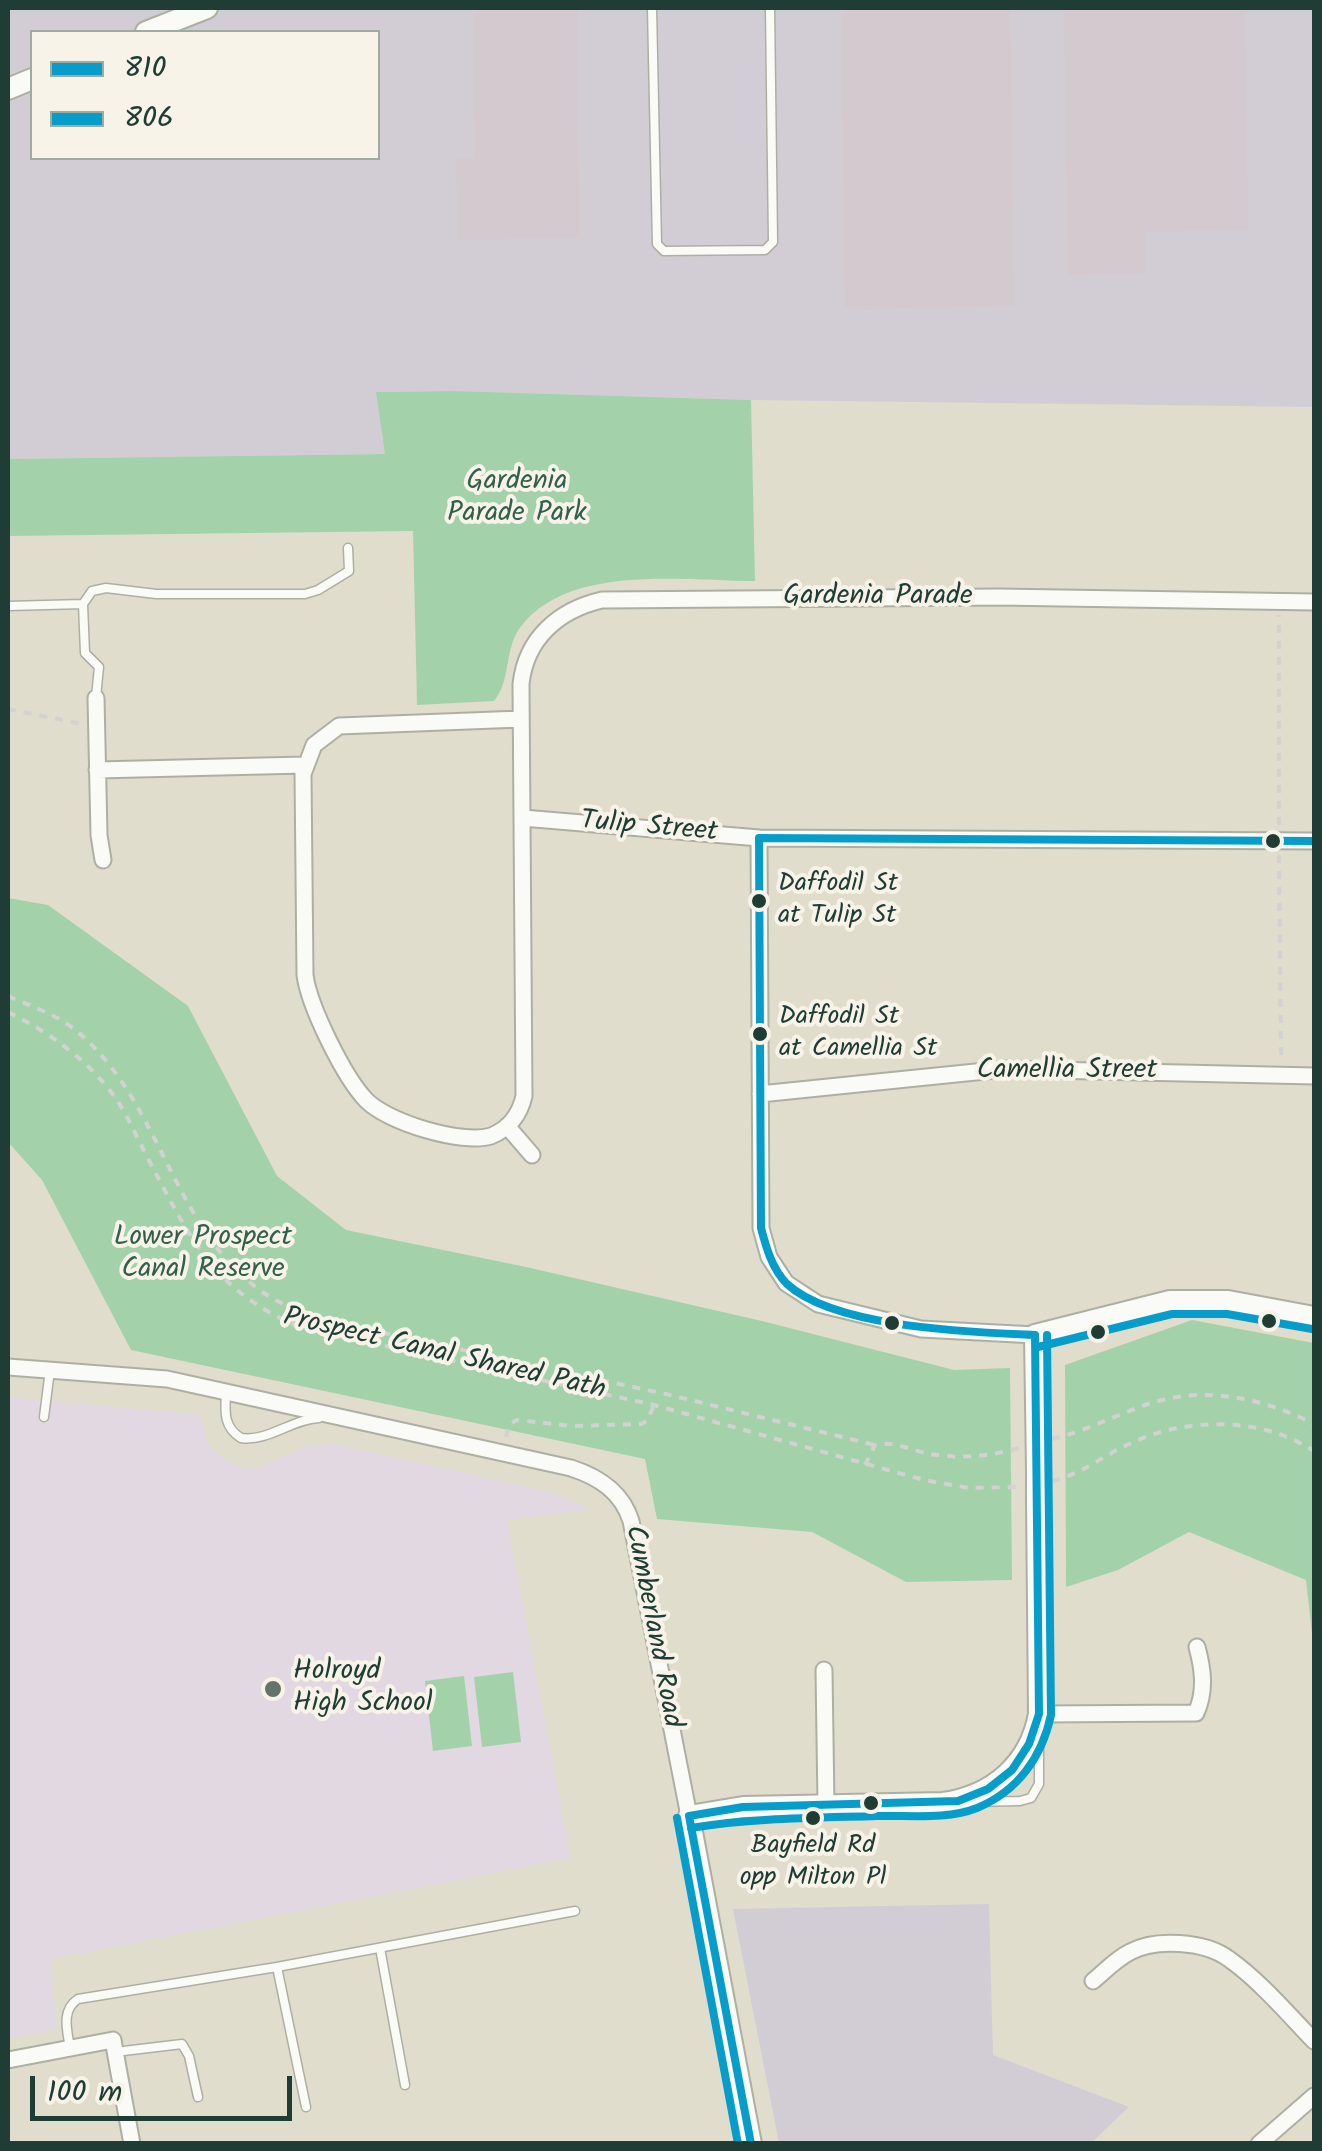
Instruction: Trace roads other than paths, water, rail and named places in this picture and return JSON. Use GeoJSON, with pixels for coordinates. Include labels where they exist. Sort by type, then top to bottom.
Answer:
{"type":"FeatureCollection","features":[{"type":"Feature","properties":{"kind":"street"},"geometry":{"type":"LineString","coordinates":[[151,30],[207,8]]}},
{"type":"Feature","properties":{"kind":"street","name":"Gardenia Parade"},"geometry":{"type":"LineString","coordinates":[[507,1126],[518,1114],[524,1096],[522,673],[537,640],[562,616],[602,600],[999,597],[1314,602]]}},
{"type":"Feature","properties":{"kind":"street"},"geometry":{"type":"LineString","coordinates":[[96,698],[103,860]]}},
{"type":"Feature","properties":{"kind":"street"},"geometry":{"type":"LineString","coordinates":[[521,718],[348,724],[321,736],[304,765],[307,989],[350,1080],[373,1106],[410,1125],[472,1138],[491,1136],[507,1126],[532,1155]]}},
{"type":"Feature","properties":{"kind":"street"},"geometry":{"type":"LineString","coordinates":[[97,770],[304,765]]}},
{"type":"Feature","properties":{"kind":"street","name":"Tulip Street"},"geometry":{"type":"LineString","coordinates":[[523,818],[759,838],[1314,841]]}},
{"type":"Feature","properties":{"kind":"street"},"geometry":{"type":"LineString","coordinates":[[759,838],[762,1238],[774,1265],[799,1294],[818,1304],[920,1329],[1035,1335],[1170,1301],[1228,1301],[1314,1317]]}},
{"type":"Feature","properties":{"kind":"street","name":"Camellia Street"},"geometry":{"type":"LineString","coordinates":[[760,1094],[1006,1068],[1314,1076]]}},
{"type":"Feature","properties":{"kind":"street"},"geometry":{"type":"LineString","coordinates":[[688,1816],[726,1808],[944,1803],[972,1797],[1008,1775],[1031,1741],[1039,1714],[1035,1335]]}},
{"type":"Feature","properties":{"kind":"street","name":"Cumberland Road"},"geometry":{"type":"LineString","coordinates":[[8,1367],[157,1377],[587,1474],[610,1488],[626,1508],[751,2144]]}},
{"type":"Feature","properties":{"kind":"street"},"geometry":{"type":"LineString","coordinates":[[1039,1714],[1196,1712],[1203,1684],[1197,1647]]}},
{"type":"Feature","properties":{"kind":"street"},"geometry":{"type":"LineString","coordinates":[[824,1670],[826,1806]]}},
{"type":"Feature","properties":{"kind":"street"},"geometry":{"type":"LineString","coordinates":[[1093,1982],[1116,1960],[1139,1947],[1167,1944],[1208,1950],[1228,1958],[1314,2041]]}},
{"type":"Feature","properties":{"kind":"street"},"geometry":{"type":"LineString","coordinates":[[8,2060],[113,2040],[132,2144]]}},
{"type":"Feature","properties":{"kind":"street"},"geometry":{"type":"LineString","coordinates":[[1259,2144],[1314,2096]]}},
{"type":"Feature","properties":{"kind":"lane"},"geometry":{"type":"LineString","coordinates":[[652,8],[657,244],[664,251],[765,250],[773,242],[770,8]]}},
{"type":"Feature","properties":{"kind":"lane"},"geometry":{"type":"LineString","coordinates":[[96,698],[99,666],[85,653],[83,604],[92,591],[106,588],[156,594],[311,592],[348,571],[348,548]]}},
{"type":"Feature","properties":{"kind":"lane"},"geometry":{"type":"LineString","coordinates":[[8,606],[83,604]]}},
{"type":"Feature","properties":{"kind":"lane"},"geometry":{"type":"LineString","coordinates":[[44,1417],[50,1370]]}},
{"type":"Feature","properties":{"kind":"lane"},"geometry":{"type":"LineString","coordinates":[[226,1392],[228,1426],[241,1438],[259,1438],[309,1418],[338,1417]]}},
{"type":"Feature","properties":{"kind":"lane"},"geometry":{"type":"LineString","coordinates":[[944,1803],[1031,1798],[1039,1784],[1039,1714]]}},
{"type":"Feature","properties":{"kind":"lane"},"geometry":{"type":"LineString","coordinates":[[70,2048],[68,2008],[78,1999],[277,1967],[575,1911]]}},
{"type":"Feature","properties":{"kind":"lane"},"geometry":{"type":"LineString","coordinates":[[380,1948],[405,2085]]}},
{"type":"Feature","properties":{"kind":"lane"},"geometry":{"type":"LineString","coordinates":[[277,1967],[306,2107]]}},
{"type":"Feature","properties":{"kind":"lane"},"geometry":{"type":"LineString","coordinates":[[115,2052],[182,2044],[189,2056],[198,2098]]}},
{"type":"Feature","properties":{"kind":"place","name":"Daffodil St at Tulip St"},"geometry":{"type":"Point","coordinates":[759,901]}},
{"type":"Feature","properties":{"kind":"place","name":"Daffodil St at Camellia St"},"geometry":{"type":"Point","coordinates":[760,1034]}},
{"type":"Feature","properties":{"kind":"place","name":"Holroyd High School"},"geometry":{"type":"Point","coordinates":[273,1689]}},
{"type":"Feature","properties":{"kind":"place","name":"Bayfield Rd opp Milton Pl"},"geometry":{"type":"Point","coordinates":[813,1818]}},
{"type":"Feature","properties":{"kind":"park label","name":"Gardenia Parade Park"},"geometry":{"type":"Point","coordinates":[517,499]}},
{"type":"Feature","properties":{"kind":"park label","name":"Lower Prospect Canal Reserve"},"geometry":{"type":"Point","coordinates":[203,1255]}}]}
